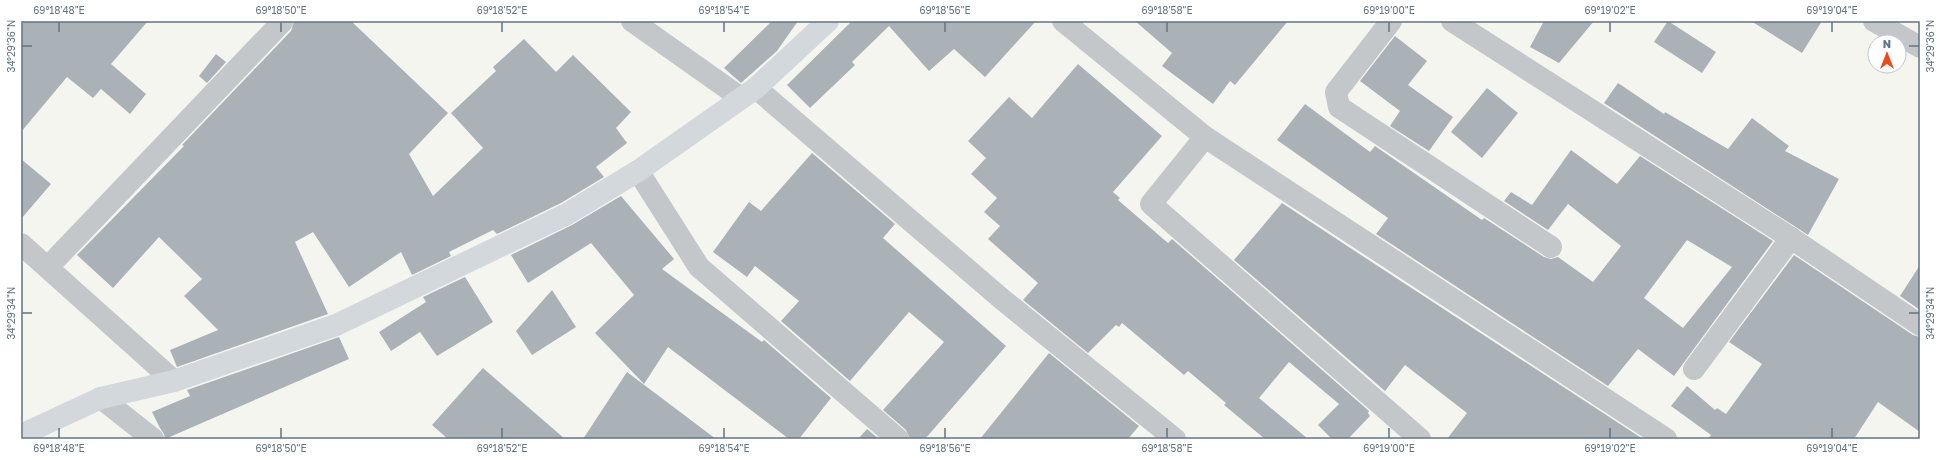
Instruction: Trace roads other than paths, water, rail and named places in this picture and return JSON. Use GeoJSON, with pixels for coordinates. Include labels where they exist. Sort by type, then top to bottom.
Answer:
{"type":"FeatureCollection","features":[{"type":"Feature","properties":{"kind":"street"},"geometry":{"type":"LineString","coordinates":[[632,21],[749,93],[1175,439]]}},
{"type":"Feature","properties":{"kind":"street"},"geometry":{"type":"LineString","coordinates":[[21,435],[101,398],[174,381],[336,325],[567,214],[638,171],[749,93],[828,21]]}},
{"type":"Feature","properties":{"kind":"street"},"geometry":{"type":"LineString","coordinates":[[1063,21],[1205,137],[1666,439]]}},
{"type":"Feature","properties":{"kind":"street"},"geometry":{"type":"LineString","coordinates":[[1391,21],[1336,92],[1339,107],[1552,247]]}},
{"type":"Feature","properties":{"kind":"street"},"geometry":{"type":"LineString","coordinates":[[1452,21],[1791,238],[1920,325]]}},
{"type":"Feature","properties":{"kind":"street"},"geometry":{"type":"LineString","coordinates":[[1874,21],[1920,47]]}},
{"type":"Feature","properties":{"kind":"street"},"geometry":{"type":"LineString","coordinates":[[48,267],[282,22]]}},
{"type":"Feature","properties":{"kind":"street"},"geometry":{"type":"LineString","coordinates":[[1205,137],[1151,204],[1420,439]]}},
{"type":"Feature","properties":{"kind":"street"},"geometry":{"type":"LineString","coordinates":[[638,171],[699,267],[898,439]]}},
{"type":"Feature","properties":{"kind":"street"},"geometry":{"type":"LineString","coordinates":[[1694,369],[1791,238]]}},
{"type":"Feature","properties":{"kind":"street"},"geometry":{"type":"LineString","coordinates":[[21,244],[174,381]]}},
{"type":"Feature","properties":{"kind":"street"},"geometry":{"type":"LineString","coordinates":[[101,398],[153,439]]}}]}
